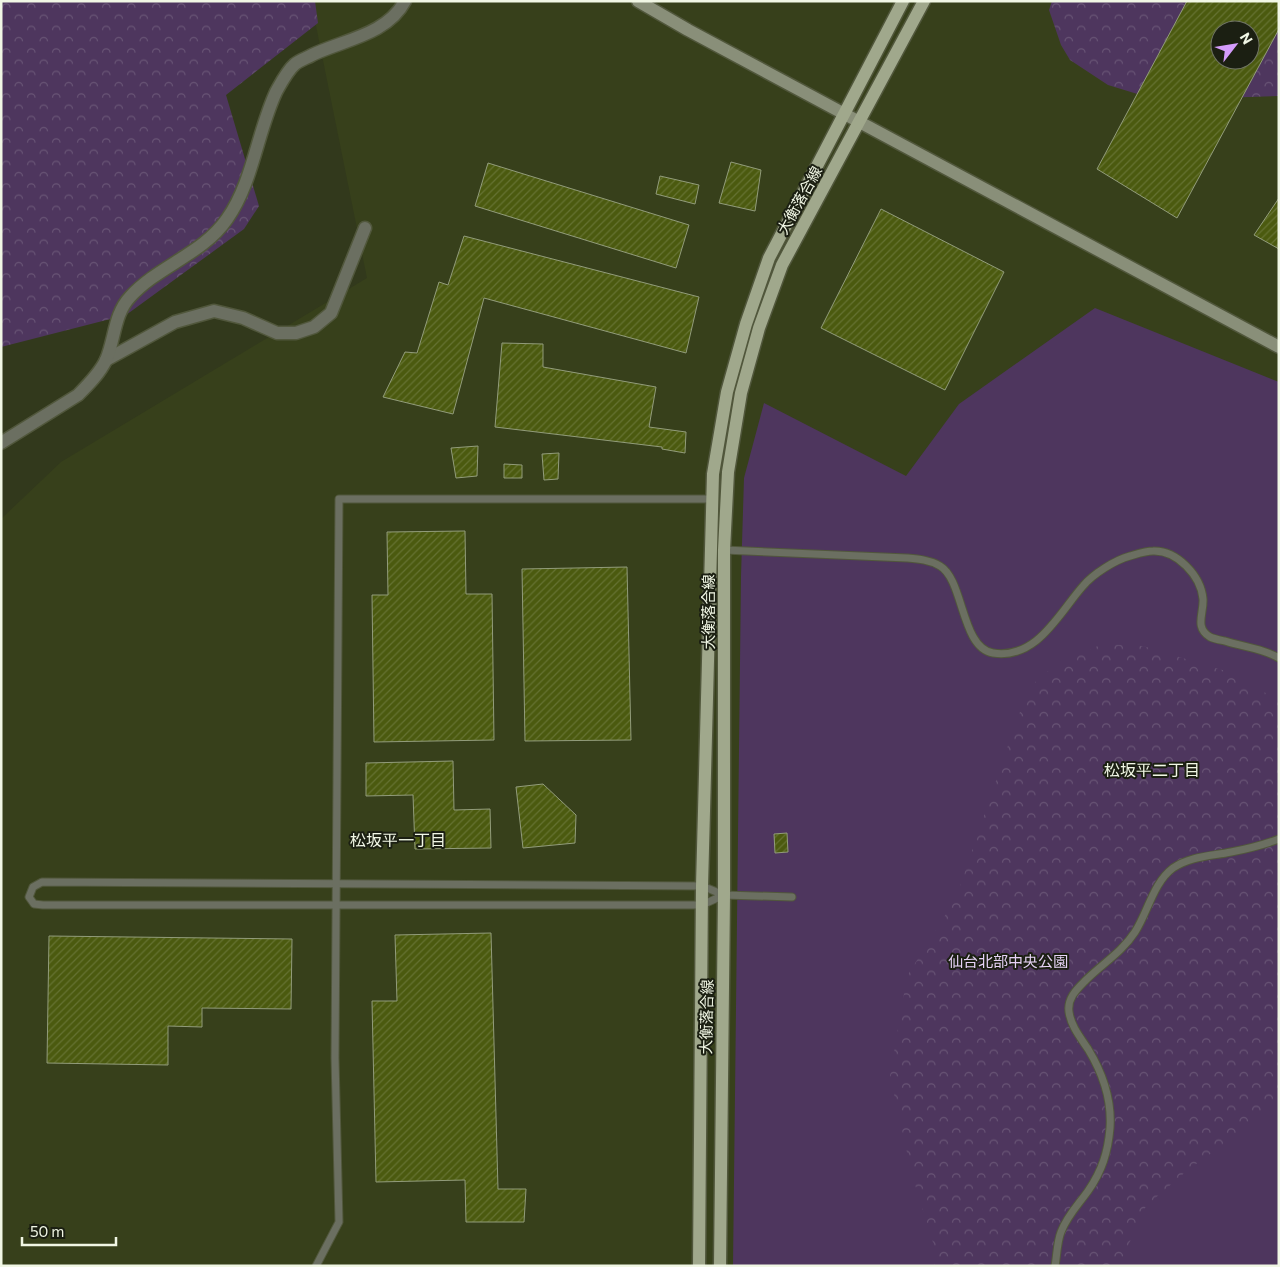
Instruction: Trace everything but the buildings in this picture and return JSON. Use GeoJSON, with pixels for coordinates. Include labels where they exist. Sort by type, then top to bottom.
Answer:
{"type":"FeatureCollection","features":[{"type":"Feature","properties":{"kind":"main road","name":"大衡落合線"},"geometry":{"type":"LineString","coordinates":[[699,1266],[702,886],[713,474],[727,392],[746,324],[768,258],[903,1]]}},
{"type":"Feature","properties":{"kind":"main road","name":"大衡落合線"},"geometry":{"type":"LineString","coordinates":[[720,1266],[724,896],[724,550],[728,472],[741,394],[759,328],[782,265],[924,1]]}},
{"type":"Feature","properties":{"kind":"street"},"geometry":{"type":"LineString","coordinates":[[1,443],[78,396],[106,360],[117,318],[129,298],[147,282],[191,253],[227,220],[239,199],[270,105],[282,82],[295,64],[324,50],[357,39],[390,20],[405,1]]}},
{"type":"Feature","properties":{"kind":"street"},"geometry":{"type":"LineString","coordinates":[[638,1],[688,30],[1279,347]]}},
{"type":"Feature","properties":{"kind":"street"},"geometry":{"type":"LineString","coordinates":[[106,360],[175,322],[214,311],[243,318],[277,334],[296,333],[314,327],[331,313],[366,228]]}},
{"type":"Feature","properties":{"kind":"lane"},"geometry":{"type":"LineString","coordinates":[[316,1266],[339,1222],[335,1058],[339,499],[711,499]]}},
{"type":"Feature","properties":{"kind":"lane"},"geometry":{"type":"LineString","coordinates":[[724,550],[907,558],[941,566],[955,588],[971,634],[990,653],[1004,654],[1021,650],[1045,634],[1084,585],[1096,576],[1128,556],[1154,551],[1173,555],[1192,572],[1201,586],[1203,601],[1200,617],[1201,628],[1210,637],[1260,649],[1279,658]]}},
{"type":"Feature","properties":{"kind":"lane"},"geometry":{"type":"LineString","coordinates":[[1056,1266],[1060,1234],[1069,1216],[1088,1192],[1100,1172],[1107,1153],[1110,1126],[1110,1102],[1104,1081],[1090,1052],[1072,1024],[1069,1002],[1076,990],[1120,950],[1134,934],[1163,878],[1173,868],[1187,860],[1232,852],[1279,839]]}},
{"type":"Feature","properties":{"kind":"lane"},"geometry":{"type":"LineString","coordinates":[[724,896],[702,886],[42,882],[33,886],[29,897],[34,904],[43,905],[702,904],[724,896],[792,897]]}},
{"type":"Feature","properties":{"kind":"shaded area"},"geometry":{"type":"Polygon","coordinates":[[[311,1],[1279,1],[1279,1266],[1,1266],[1,519],[61,462],[367,278],[311,1]]]}},
{"type":"Feature","properties":{"kind":"green space"},"geometry":{"type":"Polygon","coordinates":[[[1,1],[315,1],[318,23],[226,95],[259,206],[244,229],[126,315],[1,347],[1,1]]]}},
{"type":"Feature","properties":{"kind":"green space"},"geometry":{"type":"Polygon","coordinates":[[[1052,1],[1279,1],[1279,96],[1157,100],[1108,85],[1070,60],[1061,45],[1049,10],[1052,1]]]}},
{"type":"Feature","properties":{"kind":"green space","name":"仙台北部中央公園"},"geometry":{"type":"Polygon","coordinates":[[[1095,308],[1279,382],[1279,1266],[733,1266],[741,576],[744,478],[764,403],[906,476],[959,404],[1095,308]]]}},
{"type":"Feature","properties":{"kind":"green space"},"geometry":{"type":"Polygon","coordinates":[[[1102,644],[1143,646],[1232,673],[1279,701],[1279,1105],[1189,1169],[1146,1206],[1119,1266],[934,1266],[935,1249],[912,1175],[890,1076],[907,976],[956,898],[1018,716],[1038,677],[1102,644]]]}},
{"type":"Feature","properties":{"kind":"district","name":"松坂平二丁目"},"geometry":{"type":"Point","coordinates":[1152,769]}},
{"type":"Feature","properties":{"kind":"district","name":"松坂平一丁目"},"geometry":{"type":"Point","coordinates":[398,839]}}]}
